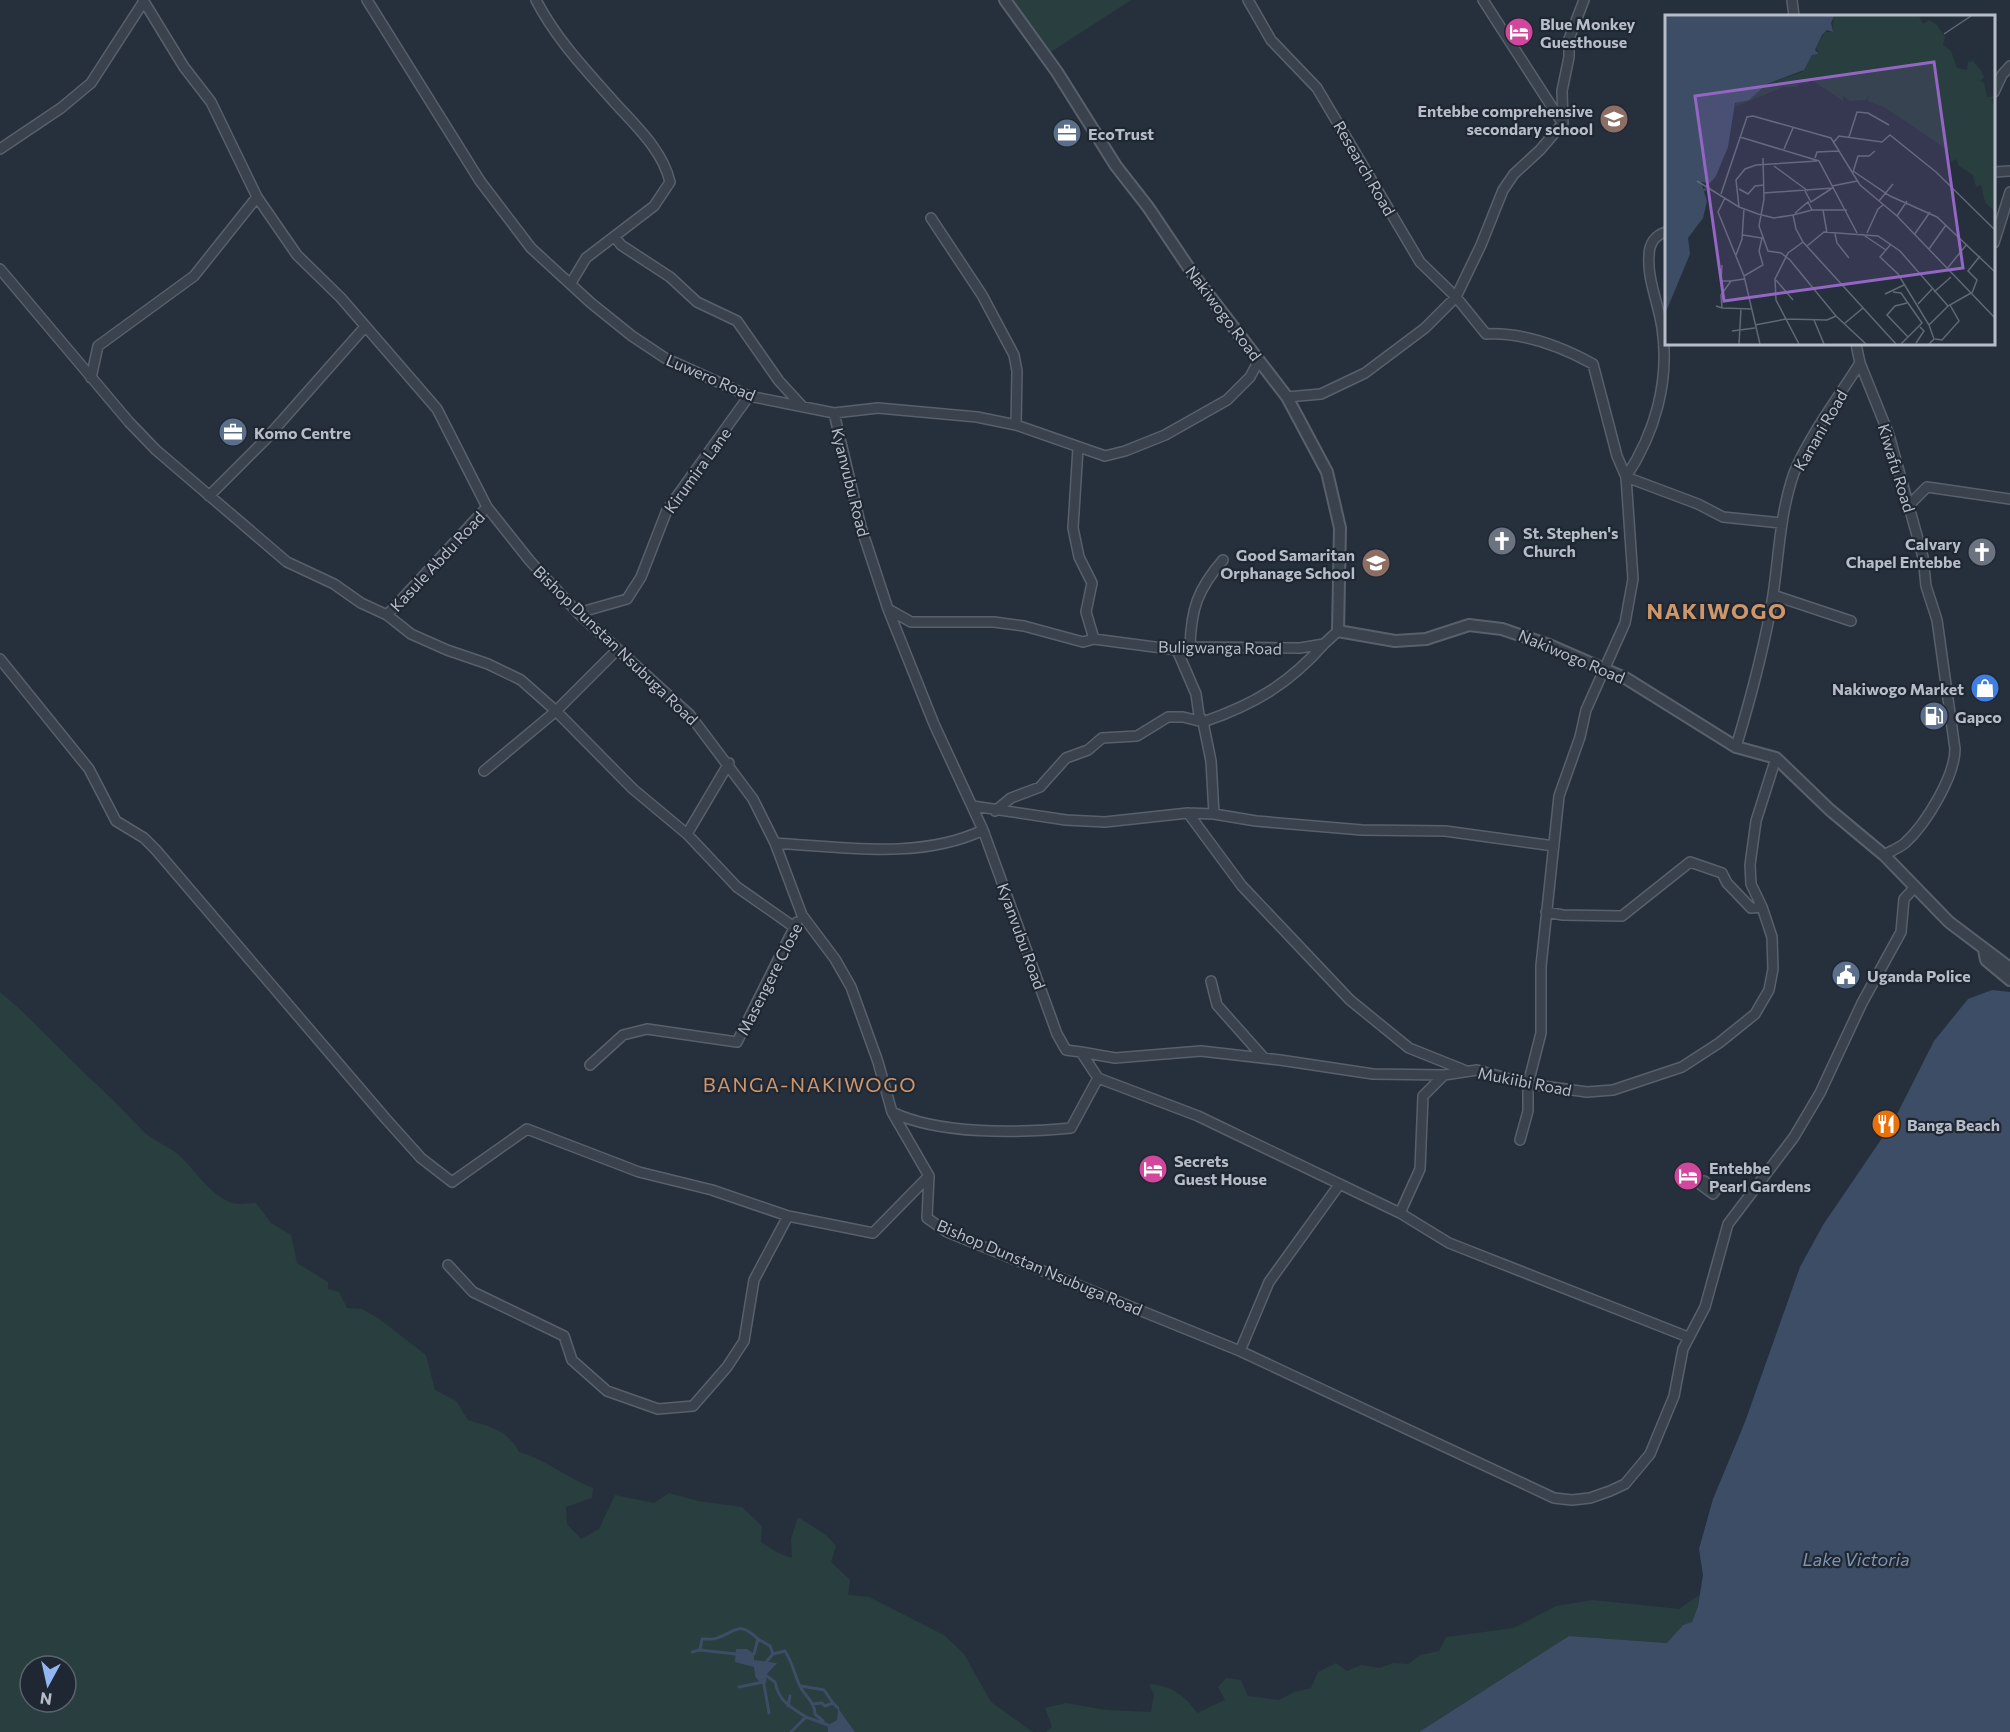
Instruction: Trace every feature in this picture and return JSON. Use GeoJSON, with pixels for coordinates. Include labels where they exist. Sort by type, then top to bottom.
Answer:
{"type":"FeatureCollection","features":[{"type":"Feature","properties":{"kind":"street","name":"Luwero Road"},"geometry":{"type":"LineString","coordinates":[[367,0],[501,210],[531,248],[591,303],[664,358],[749,396],[834,413],[878,408],[976,417],[1016,425],[1105,456],[1125,451],[1165,435],[1227,400],[1250,377],[1259,360]]}},
{"type":"Feature","properties":{"kind":"street"},"geometry":{"type":"LineString","coordinates":[[536,0],[547,21],[567,48],[642,133],[666,165],[670,182],[654,206],[586,258],[571,283]]}},
{"type":"Feature","properties":{"kind":"street","name":"Nakiwogo Road"},"geometry":{"type":"LineString","coordinates":[[1005,0],[1057,72],[1116,166],[1287,397],[1327,472],[1338,512],[1341,584],[1338,632],[1395,641],[1426,639],[1469,625],[1502,629],[1549,645],[1627,678],[1736,747],[1776,758],[1830,810],[1884,855],[1949,922],[2010,968]]}},
{"type":"Feature","properties":{"kind":"street","name":"Research Road"},"geometry":{"type":"LineString","coordinates":[[1248,0],[1271,40],[1317,88],[1420,262],[1456,297],[1486,334],[1528,339],[1553,346],[1593,364],[1617,456],[1626,477]]}},
{"type":"Feature","properties":{"kind":"street"},"geometry":{"type":"LineString","coordinates":[[1484,0],[1563,123]]}},
{"type":"Feature","properties":{"kind":"street"},"geometry":{"type":"LineString","coordinates":[[1287,397],[1321,394],[1365,373],[1425,328],[1456,297],[1481,245],[1503,190],[1514,174],[1540,150],[1563,123],[1562,91],[1569,57],[1569,39],[1584,0]]}},
{"type":"Feature","properties":{"kind":"street"},"geometry":{"type":"LineString","coordinates":[[1792,0],[1794,15]]}},
{"type":"Feature","properties":{"kind":"street"},"geometry":{"type":"LineString","coordinates":[[0,148],[62,108],[91,83],[144,1]]}},
{"type":"Feature","properties":{"kind":"street","name":"Bishop Dunstan Nsubuga Road"},"geometry":{"type":"LineString","coordinates":[[144,1],[184,67],[211,102],[257,197],[297,255],[341,298],[364,328],[437,409],[487,507],[530,561],[578,613],[683,708],[729,763],[753,799],[776,843],[802,915],[835,959],[851,987],[878,1062],[892,1112],[929,1176],[927,1218],[936,1226],[1240,1351],[1528,1488],[1554,1498],[1572,1500],[1610,1491],[1625,1484],[1638,1472],[1650,1454],[1668,1413],[1688,1337],[1705,1307],[1728,1224],[1794,1137],[1820,1093],[1862,1003],[1901,932],[1904,898],[1914,888]]}},
{"type":"Feature","properties":{"kind":"street"},"geometry":{"type":"LineString","coordinates":[[1995,90],[2002,75],[2010,66]]}},
{"type":"Feature","properties":{"kind":"street"},"geometry":{"type":"LineString","coordinates":[[1995,172],[2010,171]]}},
{"type":"Feature","properties":{"kind":"street"},"geometry":{"type":"LineString","coordinates":[[1995,240],[2010,192]]}},
{"type":"Feature","properties":{"kind":"street"},"geometry":{"type":"LineString","coordinates":[[91,378],[98,346],[194,276],[257,197]]}},
{"type":"Feature","properties":{"kind":"street"},"geometry":{"type":"LineString","coordinates":[[931,218],[982,295],[1014,355],[1017,371],[1016,425]]}},
{"type":"Feature","properties":{"kind":"street"},"geometry":{"type":"LineString","coordinates":[[1520,1140],[1529,1104],[1528,1084],[1541,1033],[1541,966],[1559,796],[1580,738],[1586,710],[1624,623],[1630,601],[1633,579],[1626,477],[1652,430],[1664,375],[1663,330],[1648,256],[1652,243],[1659,234],[1665,232]]}},
{"type":"Feature","properties":{"kind":"street"},"geometry":{"type":"LineString","coordinates":[[615,237],[621,245],[670,277],[697,302],[737,321],[779,381],[802,406]]}},
{"type":"Feature","properties":{"kind":"street"},"geometry":{"type":"LineString","coordinates":[[0,269],[91,378],[150,443],[287,562],[334,584],[366,606],[387,615],[411,634],[488,664],[521,681],[556,711],[633,789],[687,834],[737,887],[794,927]]}},
{"type":"Feature","properties":{"kind":"street"},"geometry":{"type":"LineString","coordinates":[[209,496],[264,440],[364,328]]}},
{"type":"Feature","properties":{"kind":"street","name":"Kiwafu Road"},"geometry":{"type":"LineString","coordinates":[[1856,345],[1860,363],[1888,435],[1923,557],[1926,586],[1937,620],[1955,748],[1955,765],[1945,787],[1905,843],[1884,855]]}},
{"type":"Feature","properties":{"kind":"street","name":"Kanani Road"},"geometry":{"type":"LineString","coordinates":[[1736,747],[1752,695],[1773,595],[1781,523],[1795,470],[1860,363]]}},
{"type":"Feature","properties":{"kind":"street","name":"Kirumira Lane"},"geometry":{"type":"LineString","coordinates":[[578,613],[627,599],[631,594],[641,577],[667,510],[749,396]]}},
{"type":"Feature","properties":{"kind":"street","name":"Kyanvubu Road"},"geometry":{"type":"LineString","coordinates":[[834,413],[861,527],[888,609],[934,724],[983,830],[1056,1034],[1066,1050],[1081,1053],[1098,1078]]}},
{"type":"Feature","properties":{"kind":"street"},"geometry":{"type":"LineString","coordinates":[[1078,448],[1073,528],[1079,557],[1092,583],[1086,612],[1094,639]]}},
{"type":"Feature","properties":{"kind":"street"},"geometry":{"type":"LineString","coordinates":[[1626,477],[1698,504],[1723,517],[1781,523]]}},
{"type":"Feature","properties":{"kind":"street"},"geometry":{"type":"LineString","coordinates":[[1909,505],[1927,487],[2010,499]]}},
{"type":"Feature","properties":{"kind":"street","name":"Kasule Abdu Road"},"geometry":{"type":"LineString","coordinates":[[387,615],[487,507]]}},
{"type":"Feature","properties":{"kind":"street"},"geometry":{"type":"LineString","coordinates":[[1190,646],[1190,621],[1202,584],[1223,560]]}},
{"type":"Feature","properties":{"kind":"street"},"geometry":{"type":"LineString","coordinates":[[1773,595],[1851,621]]}},
{"type":"Feature","properties":{"kind":"street","name":"Buligwanga Road"},"geometry":{"type":"LineString","coordinates":[[888,609],[911,622],[994,622],[1024,626],[1083,642],[1094,639],[1177,650],[1190,646],[1300,648],[1324,644]]}},
{"type":"Feature","properties":{"kind":"street"},"geometry":{"type":"LineString","coordinates":[[995,811],[1011,798],[1041,787],[1066,758],[1088,750],[1102,738],[1137,736],[1168,717],[1183,717],[1203,722],[1236,711],[1292,677],[1338,632]]}},
{"type":"Feature","properties":{"kind":"street"},"geometry":{"type":"LineString","coordinates":[[484,771],[556,711],[617,650]]}},
{"type":"Feature","properties":{"kind":"street"},"geometry":{"type":"LineString","coordinates":[[1177,650],[1196,694],[1199,715],[1203,722],[1211,761],[1214,814]]}},
{"type":"Feature","properties":{"kind":"street"},"geometry":{"type":"LineString","coordinates":[[0,659],[89,769],[116,822],[144,838],[156,850],[393,1127],[421,1158],[452,1182],[527,1129],[639,1172],[712,1190],[788,1216],[873,1233],[929,1176]]}},
{"type":"Feature","properties":{"kind":"street","name":"Mukiibi Road"},"geometry":{"type":"LineString","coordinates":[[1081,1053],[1115,1058],[1201,1051],[1373,1074],[1444,1075],[1478,1070],[1528,1084],[1580,1092],[1613,1090],[1682,1067],[1719,1043],[1755,1014],[1769,990],[1773,969],[1772,937],[1762,907],[1751,885],[1750,865],[1756,821],[1776,758]]}},
{"type":"Feature","properties":{"kind":"street"},"geometry":{"type":"LineString","coordinates":[[687,834],[729,763]]}},
{"type":"Feature","properties":{"kind":"street"},"geometry":{"type":"LineString","coordinates":[[973,806],[995,811],[1106,822],[1188,813],[1214,814],[1256,821],[1362,830],[1445,831],[1554,846]]}},
{"type":"Feature","properties":{"kind":"street"},"geometry":{"type":"LineString","coordinates":[[1188,813],[1242,886],[1350,1000],[1409,1048],[1467,1071]]}},
{"type":"Feature","properties":{"kind":"street"},"geometry":{"type":"LineString","coordinates":[[776,843],[888,848],[930,846],[957,842],[983,830]]}},
{"type":"Feature","properties":{"kind":"street"},"geometry":{"type":"LineString","coordinates":[[1546,912],[1563,915],[1622,916],[1690,862],[1722,873],[1727,883],[1751,908],[1762,907]]}},
{"type":"Feature","properties":{"kind":"street","name":"Masengere Close"},"geometry":{"type":"LineString","coordinates":[[590,1065],[623,1035],[647,1029],[737,1042],[802,915]]}},
{"type":"Feature","properties":{"kind":"street"},"geometry":{"type":"LineString","coordinates":[[1984,950],[1986,960],[2010,980]]}},
{"type":"Feature","properties":{"kind":"street"},"geometry":{"type":"LineString","coordinates":[[1211,981],[1217,1005],[1264,1058]]}},
{"type":"Feature","properties":{"kind":"street"},"geometry":{"type":"LineString","coordinates":[[1400,1213],[1420,1169],[1423,1096],[1444,1075]]}},
{"type":"Feature","properties":{"kind":"street"},"geometry":{"type":"LineString","coordinates":[[892,1112],[907,1119],[941,1125],[1039,1130],[1071,1128],[1098,1078],[1198,1116],[1400,1213],[1449,1243],[1688,1337]]}},
{"type":"Feature","properties":{"kind":"street"},"geometry":{"type":"LineString","coordinates":[[1240,1351],[1269,1282],[1339,1185]]}},
{"type":"Feature","properties":{"kind":"street"},"geometry":{"type":"LineString","coordinates":[[448,1265],[473,1292],[564,1336],[572,1360],[607,1391],[658,1409],[693,1406],[727,1366],[744,1341],[754,1280],[788,1216]]}},
{"type":"Feature","properties":{"kind":"green space"},"geometry":{"type":"Polygon","coordinates":[[[1011,0],[1131,0],[1051,52],[1011,0]]]}},
{"type":"Feature","properties":{"kind":"green space"},"geometry":{"type":"Polygon","coordinates":[[[0,992],[145,1133],[182,1158],[211,1190],[233,1203],[256,1203],[271,1223],[291,1235],[297,1263],[328,1282],[328,1289],[339,1292],[347,1308],[362,1309],[378,1318],[426,1355],[435,1390],[456,1401],[468,1420],[498,1430],[519,1452],[538,1459],[593,1488],[592,1498],[566,1507],[567,1524],[581,1539],[599,1529],[615,1495],[654,1503],[669,1493],[698,1501],[742,1507],[762,1526],[761,1542],[778,1553],[792,1558],[791,1539],[798,1517],[826,1535],[836,1546],[831,1562],[850,1580],[848,1595],[869,1597],[944,1635],[964,1654],[991,1702],[1033,1732],[855,1732],[838,1709],[837,1720],[828,1725],[828,1732],[0,1732],[0,992]],[[753,1660],[756,1677],[760,1683],[776,1663],[753,1660]]]}},
{"type":"Feature","properties":{"kind":"green space"},"geometry":{"type":"Polygon","coordinates":[[[1699,1595],[1692,1622],[1683,1626],[1668,1643],[1569,1636],[1419,1732],[1046,1732],[1052,1727],[1045,1708],[1066,1703],[1106,1710],[1151,1712],[1154,1695],[1149,1684],[1164,1686],[1176,1692],[1197,1713],[1225,1700],[1218,1687],[1226,1678],[1241,1680],[1248,1696],[1279,1700],[1294,1692],[1311,1688],[1318,1672],[1336,1663],[1347,1671],[1361,1665],[1380,1668],[1393,1663],[1408,1664],[1421,1655],[1439,1651],[1446,1637],[1514,1628],[1556,1606],[1593,1600],[1679,1609],[1699,1595]]]}},
{"type":"Feature","properties":{"kind":"water","name":"Lake Victoria"},"geometry":{"type":"Polygon","coordinates":[[[1992,990],[2010,992],[2010,1732],[1419,1732],[1569,1636],[1667,1643],[1683,1625],[1692,1622],[1698,1606],[1703,1575],[1699,1549],[1713,1499],[1745,1422],[1800,1267],[1823,1225],[1893,1122],[1934,1041],[1968,999],[1992,990]]]}},
{"type":"Feature","properties":{"kind":"water"},"geometry":{"type":"Polygon","coordinates":[[[736,1649],[747,1649],[754,1654],[754,1660],[777,1663],[767,1674],[766,1683],[760,1683],[755,1676],[754,1667],[735,1662],[736,1649]]]}},
{"type":"Feature","properties":{"kind":"water"},"geometry":{"type":"Polygon","coordinates":[[[838,1708],[855,1732],[828,1732],[828,1725],[837,1720],[838,1708]]]}},
{"type":"Feature","properties":{"kind":"waterway"},"geometry":{"type":"LineString","coordinates":[[700,1650],[702,1639],[715,1639],[741,1629],[758,1639],[754,1654]]}},
{"type":"Feature","properties":{"kind":"waterway"},"geometry":{"type":"LineString","coordinates":[[758,1639],[770,1646],[773,1654]]}},
{"type":"Feature","properties":{"kind":"waterway"},"geometry":{"type":"LineString","coordinates":[[692,1652],[700,1650],[736,1654]]}},
{"type":"Feature","properties":{"kind":"waterway"},"geometry":{"type":"LineString","coordinates":[[766,1662],[773,1654],[785,1651],[801,1688],[813,1705],[815,1714],[823,1721]]}},
{"type":"Feature","properties":{"kind":"waterway"},"geometry":{"type":"LineString","coordinates":[[765,1675],[775,1682],[779,1694],[786,1703],[806,1717]]}},
{"type":"Feature","properties":{"kind":"waterway"},"geometry":{"type":"LineString","coordinates":[[763,1679],[769,1713]]}},
{"type":"Feature","properties":{"kind":"waterway"},"geometry":{"type":"LineString","coordinates":[[739,1687],[763,1682]]}},
{"type":"Feature","properties":{"kind":"waterway"},"geometry":{"type":"LineString","coordinates":[[801,1686],[824,1690],[833,1703]]}},
{"type":"Feature","properties":{"kind":"waterway"},"geometry":{"type":"LineString","coordinates":[[788,1706],[790,1696]]}},
{"type":"Feature","properties":{"kind":"waterway"},"geometry":{"type":"LineString","coordinates":[[812,1704],[822,1703],[825,1706],[833,1703],[838,1708]]}},
{"type":"Feature","properties":{"kind":"waterway"},"geometry":{"type":"LineString","coordinates":[[791,1732],[806,1717],[828,1725]]}},
{"type":"Feature","properties":{"kind":"place","name":"Blue Monkey Guesthouse"},"geometry":{"type":"Point","coordinates":[1519,32]}},
{"type":"Feature","properties":{"kind":"place","name":"Entebbe comprehensive secondary school"},"geometry":{"type":"Point","coordinates":[1614,119]}},
{"type":"Feature","properties":{"kind":"place","name":"EcoTrust"},"geometry":{"type":"Point","coordinates":[1067,133]}},
{"type":"Feature","properties":{"kind":"place","name":"Komo Centre"},"geometry":{"type":"Point","coordinates":[233,432]}},
{"type":"Feature","properties":{"kind":"place","name":"St. Stephen's Church"},"geometry":{"type":"Point","coordinates":[1502,541]}},
{"type":"Feature","properties":{"kind":"place","name":"Calvary Chapel Entebbe"},"geometry":{"type":"Point","coordinates":[1982,552]}},
{"type":"Feature","properties":{"kind":"place","name":"Good Samaritan Orphanage School"},"geometry":{"type":"Point","coordinates":[1376,563]}},
{"type":"Feature","properties":{"kind":"place","name":"Nakiwogo Market"},"geometry":{"type":"Point","coordinates":[1985,688]}},
{"type":"Feature","properties":{"kind":"place","name":"Gapco"},"geometry":{"type":"Point","coordinates":[1934,716]}},
{"type":"Feature","properties":{"kind":"place","name":"Uganda Police"},"geometry":{"type":"Point","coordinates":[1846,975]}},
{"type":"Feature","properties":{"kind":"place","name":"Banga Beach"},"geometry":{"type":"Point","coordinates":[1886,1124]}},
{"type":"Feature","properties":{"kind":"place","name":"Secrets Guest House"},"geometry":{"type":"Point","coordinates":[1153,1169]}},
{"type":"Feature","properties":{"kind":"place","name":"Entebbe Pearl Gardens"},"geometry":{"type":"Point","coordinates":[1688,1176]}},
{"type":"Feature","properties":{"kind":"district","name":"NAKIWOGO"},"geometry":{"type":"Point","coordinates":[1717,610]}},
{"type":"Feature","properties":{"kind":"district","name":"BANGA-NAKIWOGO"},"geometry":{"type":"Point","coordinates":[810,1084]}}]}
